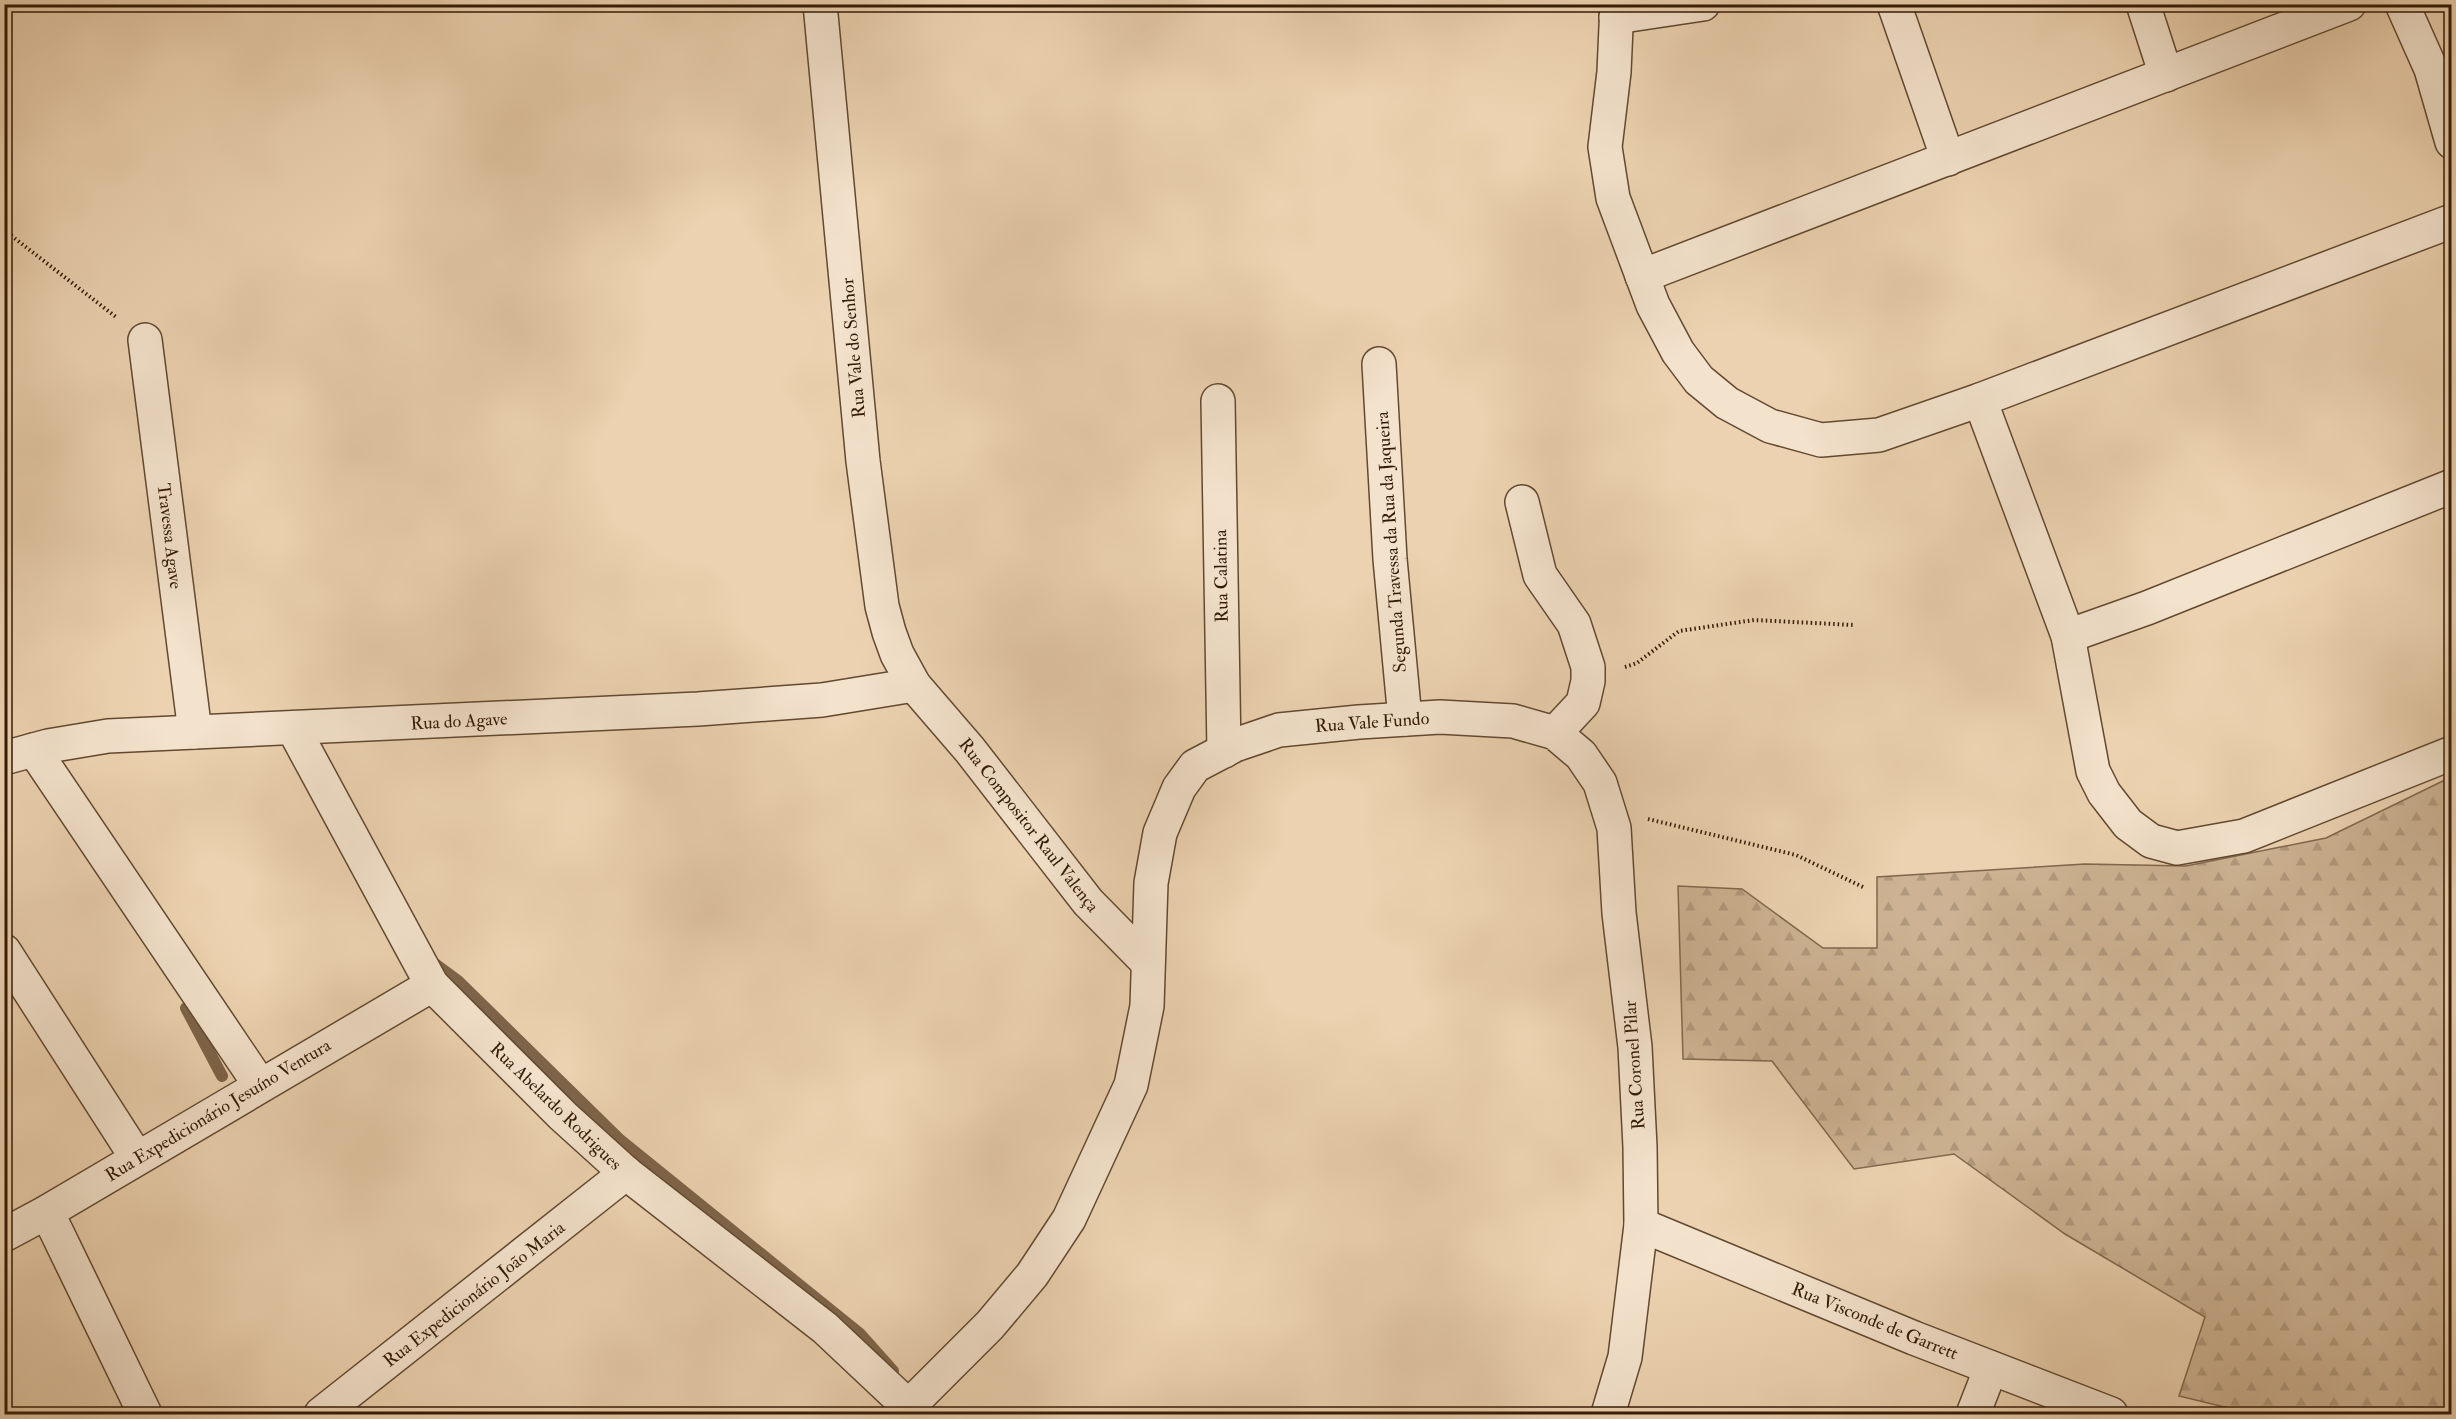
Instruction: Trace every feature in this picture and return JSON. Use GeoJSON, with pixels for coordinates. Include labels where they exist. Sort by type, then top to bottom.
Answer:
{"type":"FeatureCollection","features":[{"type":"Feature","properties":{"kind":"street","name":"Rua Vale do Senhor"},"geometry":{"type":"LineString","coordinates":[[820,4],[864,461],[882,606],[897,654],[914,685]]}},
{"type":"Feature","properties":{"kind":"street"},"geometry":{"type":"LineString","coordinates":[[1703,4],[1617,11],[1614,72],[1605,147],[1613,198],[1653,305],[1678,352],[1699,380],[1727,403],[1770,426],[1821,440],[1879,435],[1980,400],[2451,221]]}},
{"type":"Feature","properties":{"kind":"street"},"geometry":{"type":"LineString","coordinates":[[1894,4],[1948,159]]}},
{"type":"Feature","properties":{"kind":"street"},"geometry":{"type":"LineString","coordinates":[[2143,4],[2166,75]]}},
{"type":"Feature","properties":{"kind":"street"},"geometry":{"type":"LineString","coordinates":[[1642,276],[2349,4]]}},
{"type":"Feature","properties":{"kind":"street"},"geometry":{"type":"LineString","coordinates":[[2402,4],[2441,64],[2451,142]]}},
{"type":"Feature","properties":{"kind":"street","name":"Travessa Agave"},"geometry":{"type":"LineString","coordinates":[[145,340],[195,732]]}},
{"type":"Feature","properties":{"kind":"street","name":"Segunda Travessa da Rua da Jaqueira"},"geometry":{"type":"LineString","coordinates":[[1378,364],[1390,559],[1405,719]]}},
{"type":"Feature","properties":{"kind":"street"},"geometry":{"type":"LineString","coordinates":[[1980,400],[2068,636],[2093,771],[2104,794],[2128,824],[2151,841],[2177,848],[2244,836],[2451,753]]}},
{"type":"Feature","properties":{"kind":"street","name":"Rua Calatina"},"geometry":{"type":"LineString","coordinates":[[1210,758],[1218,401]]}},
{"type":"Feature","properties":{"kind":"street"},"geometry":{"type":"LineString","coordinates":[[2068,636],[2147,608],[2451,486]]}},
{"type":"Feature","properties":{"kind":"street"},"geometry":{"type":"LineString","coordinates":[[1522,502],[1540,575],[1574,624],[1588,667],[1588,681],[1583,704],[1555,733]]}},
{"type":"Feature","properties":{"kind":"street","name":"Rua do Agave"},"geometry":{"type":"LineString","coordinates":[[19,754],[108,736],[293,729],[754,705],[822,700],[914,685]]}},
{"type":"Feature","properties":{"kind":"street","name":"Rua Compositor Raul Valença"},"geometry":{"type":"LineString","coordinates":[[914,685],[970,750],[1088,902],[1147,962]]}},
{"type":"Feature","properties":{"kind":"street","name":"Rua Vale Fundo"},"geometry":{"type":"LineString","coordinates":[[1210,758],[1279,730],[1405,719],[1440,717],[1513,721],[1555,733]]}},
{"type":"Feature","properties":{"kind":"street","name":"Rua Abelardo Rodrigues"},"geometry":{"type":"LineString","coordinates":[[293,729],[432,985],[563,1116],[626,1173],[825,1328],[905,1411]]}},
{"type":"Feature","properties":{"kind":"street","name":"Rua Coronel Pilar"},"geometry":{"type":"LineString","coordinates":[[1555,733],[1581,755],[1600,783],[1614,828],[1619,913],[1635,1047],[1641,1225],[1624,1357],[1608,1414]]}},
{"type":"Feature","properties":{"kind":"street"},"geometry":{"type":"LineString","coordinates":[[19,754],[260,1085]]}},
{"type":"Feature","properties":{"kind":"street"},"geometry":{"type":"LineString","coordinates":[[905,1411],[990,1325],[1032,1275],[1068,1219],[1131,1085],[1147,1006],[1151,883],[1160,833],[1179,788],[1210,758]]}},
{"type":"Feature","properties":{"kind":"street"},"geometry":{"type":"LineString","coordinates":[[4,951],[136,1158]]}},
{"type":"Feature","properties":{"kind":"street","name":"Rua Expedicionário Jesuíno Ventura"},"geometry":{"type":"LineString","coordinates":[[4,1235],[47,1212],[432,985]]}},
{"type":"Feature","properties":{"kind":"street","name":"Rua Expedicionário João Maria"},"geometry":{"type":"LineString","coordinates":[[321,1414],[626,1173]]}},
{"type":"Feature","properties":{"kind":"street"},"geometry":{"type":"LineString","coordinates":[[47,1212],[145,1414]]}},
{"type":"Feature","properties":{"kind":"street","name":"Rua Visconde de Garrett"},"geometry":{"type":"LineString","coordinates":[[1641,1225],[1991,1368],[2111,1414]]}},
{"type":"Feature","properties":{"kind":"street"},"geometry":{"type":"LineString","coordinates":[[1973,1414],[1991,1368]]}},
{"type":"Feature","properties":{"kind":"path"},"geometry":{"type":"LineString","coordinates":[[4,230],[145,340]]}},
{"type":"Feature","properties":{"kind":"path"},"geometry":{"type":"LineString","coordinates":[[1588,681],[1637,663],[1679,631],[1754,620],[1854,625]]}},
{"type":"Feature","properties":{"kind":"path"},"geometry":{"type":"LineString","coordinates":[[1609,809],[1796,855],[1865,888]]}},
{"type":"Feature","properties":{"kind":"green space"},"geometry":{"type":"Polygon","coordinates":[[[2451,777],[2451,1414],[2253,1414],[2179,1396],[2205,1317],[2065,1234],[1954,1154],[1854,1169],[1772,1061],[1683,1059],[1678,886],[1742,889],[1823,948],[1877,948],[1877,877],[2085,864],[2186,866],[2326,838],[2451,777]]]}},
{"type":"Feature","properties":{"kind":"waterway"},"geometry":{"type":"LineString","coordinates":[[435,964],[458,981],[620,1140],[860,1334],[893,1371]]}},
{"type":"Feature","properties":{"kind":"waterway"},"geometry":{"type":"LineString","coordinates":[[186,1008],[222,1076]]}}]}
